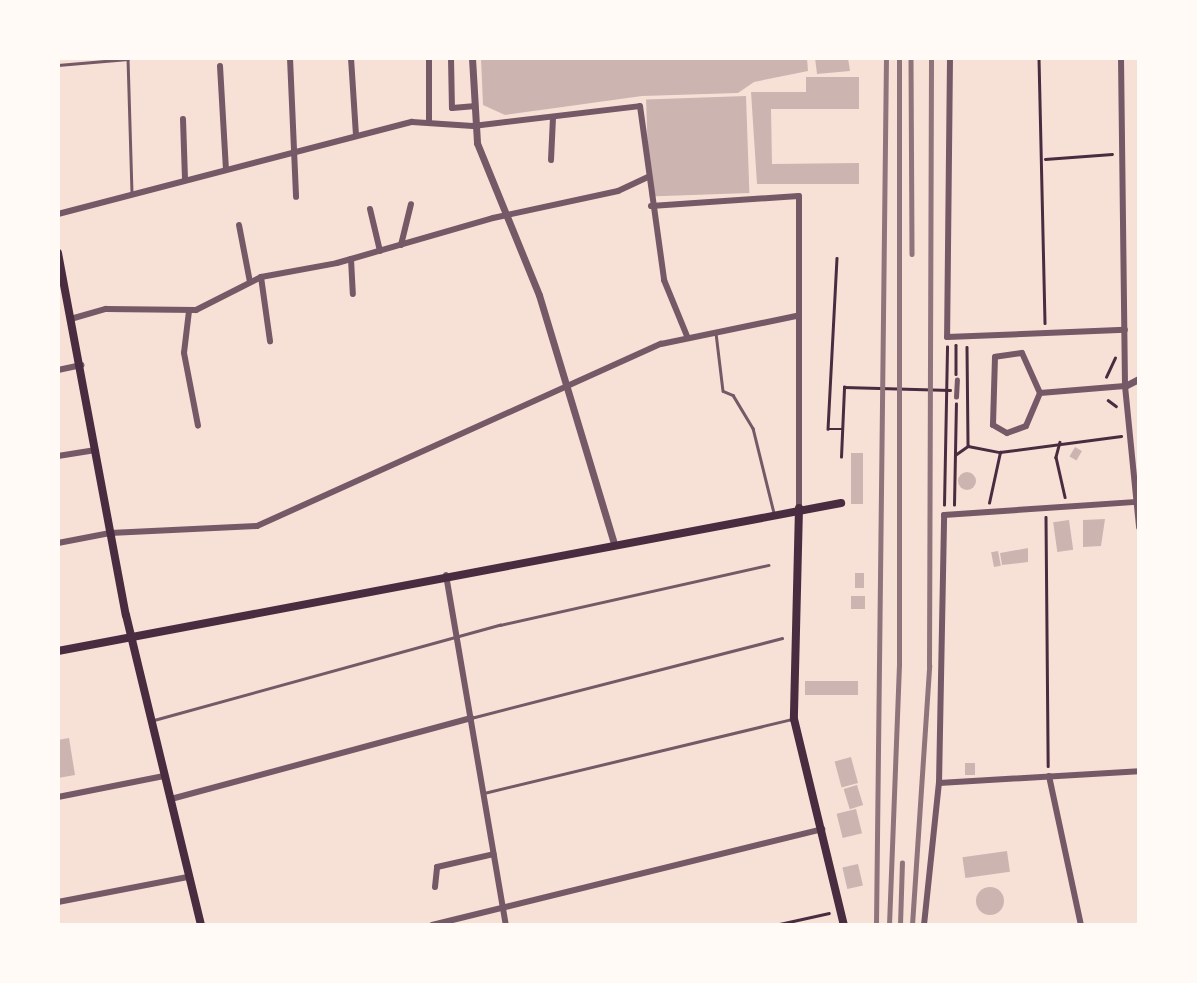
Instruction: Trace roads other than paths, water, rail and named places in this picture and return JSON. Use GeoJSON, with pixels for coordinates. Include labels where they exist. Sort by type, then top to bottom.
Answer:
{"type":"FeatureCollection","features":[{"type":"Feature","properties":{"kind":"main road"},"geometry":{"type":"LineString","coordinates":[[58,253],[83,365],[110,533],[131,635],[201,925]]}},
{"type":"Feature","properties":{"kind":"main road"},"geometry":{"type":"LineString","coordinates":[[58,651],[799,508],[841,503]]}},
{"type":"Feature","properties":{"kind":"main road"},"geometry":{"type":"LineString","coordinates":[[799,508],[794,719],[844,925]]}},
{"type":"Feature","properties":{"kind":"street"},"geometry":{"type":"LineString","coordinates":[[290,58],[290,152],[296,197]]}},
{"type":"Feature","properties":{"kind":"street"},"geometry":{"type":"LineString","coordinates":[[351,58],[356,135]]}},
{"type":"Feature","properties":{"kind":"street"},"geometry":{"type":"LineString","coordinates":[[429,58],[429,123]]}},
{"type":"Feature","properties":{"kind":"street"},"geometry":{"type":"LineString","coordinates":[[451,58],[452,108],[473,106]]}},
{"type":"Feature","properties":{"kind":"street"},"geometry":{"type":"LineString","coordinates":[[472,58],[473,125],[508,214],[614,544]]}},
{"type":"Feature","properties":{"kind":"street"},"geometry":{"type":"LineString","coordinates":[[950,58],[947,337],[1125,330]]}},
{"type":"Feature","properties":{"kind":"street"},"geometry":{"type":"LineString","coordinates":[[1121,58],[1120,154],[1125,386],[1139,527]]}},
{"type":"Feature","properties":{"kind":"street"},"geometry":{"type":"LineString","coordinates":[[220,66],[226,169]]}},
{"type":"Feature","properties":{"kind":"street"},"geometry":{"type":"LineString","coordinates":[[58,214],[356,135],[429,123],[473,125],[640,106],[651,206],[664,280],[687,336]]}},
{"type":"Feature","properties":{"kind":"street"},"geometry":{"type":"LineString","coordinates":[[551,160],[553,118]]}},
{"type":"Feature","properties":{"kind":"street"},"geometry":{"type":"LineString","coordinates":[[183,119],[185,180]]}},
{"type":"Feature","properties":{"kind":"street"},"geometry":{"type":"LineString","coordinates":[[74,318],[106,309],[188,311],[261,276],[352,259],[508,214],[618,191],[648,177]]}},
{"type":"Feature","properties":{"kind":"street"},"geometry":{"type":"LineString","coordinates":[[651,206],[799,196],[796,316],[799,508]]}},
{"type":"Feature","properties":{"kind":"street"},"geometry":{"type":"LineString","coordinates":[[401,245],[411,204]]}},
{"type":"Feature","properties":{"kind":"street"},"geometry":{"type":"LineString","coordinates":[[370,209],[380,251]]}},
{"type":"Feature","properties":{"kind":"street"},"geometry":{"type":"LineString","coordinates":[[239,225],[250,282]]}},
{"type":"Feature","properties":{"kind":"street"},"geometry":{"type":"LineString","coordinates":[[352,259],[353,294]]}},
{"type":"Feature","properties":{"kind":"street"},"geometry":{"type":"LineString","coordinates":[[261,276],[271,341]]}},
{"type":"Feature","properties":{"kind":"street"},"geometry":{"type":"LineString","coordinates":[[188,311],[184,353],[198,426]]}},
{"type":"Feature","properties":{"kind":"street"},"geometry":{"type":"LineString","coordinates":[[58,542],[110,533],[257,526],[687,336],[796,316]]}},
{"type":"Feature","properties":{"kind":"street"},"geometry":{"type":"LineString","coordinates":[[1022,353],[1040,393],[1026,426],[1007,433],[993,425],[995,357],[1022,353]]}},
{"type":"Feature","properties":{"kind":"street"},"geometry":{"type":"LineString","coordinates":[[58,370],[83,365]]}},
{"type":"Feature","properties":{"kind":"street"},"geometry":{"type":"LineString","coordinates":[[1040,393],[1125,386],[1139,379]]}},
{"type":"Feature","properties":{"kind":"street"},"geometry":{"type":"LineString","coordinates":[[957,380],[957,397]]}},
{"type":"Feature","properties":{"kind":"street"},"geometry":{"type":"LineString","coordinates":[[58,456],[96,450]]}},
{"type":"Feature","properties":{"kind":"street"},"geometry":{"type":"LineString","coordinates":[[924,925],[939,783],[944,515],[1046,506],[1137,502]]}},
{"type":"Feature","properties":{"kind":"street"},"geometry":{"type":"LineString","coordinates":[[446,575],[506,925]]}},
{"type":"Feature","properties":{"kind":"street"},"geometry":{"type":"LineString","coordinates":[[170,799],[471,718]]}},
{"type":"Feature","properties":{"kind":"street"},"geometry":{"type":"LineString","coordinates":[[939,783],[1139,771]]}},
{"type":"Feature","properties":{"kind":"street"},"geometry":{"type":"LineString","coordinates":[[58,797],[164,776]]}},
{"type":"Feature","properties":{"kind":"street"},"geometry":{"type":"LineString","coordinates":[[1049,776],[1081,925]]}},
{"type":"Feature","properties":{"kind":"street"},"geometry":{"type":"LineString","coordinates":[[432,925],[822,829]]}},
{"type":"Feature","properties":{"kind":"street"},"geometry":{"type":"LineString","coordinates":[[435,887],[438,867],[494,853]]}},
{"type":"Feature","properties":{"kind":"street"},"geometry":{"type":"LineString","coordinates":[[58,902],[188,877]]}},
{"type":"Feature","properties":{"kind":"lane"},"geometry":{"type":"LineString","coordinates":[[58,65],[128,58],[132,195]]}},
{"type":"Feature","properties":{"kind":"lane"},"geometry":{"type":"LineString","coordinates":[[715,330],[723,391],[733,395],[753,428],[774,513]]}},
{"type":"Feature","properties":{"kind":"lane"},"geometry":{"type":"LineString","coordinates":[[151,720],[457,640],[768,565]]}},
{"type":"Feature","properties":{"kind":"lane"},"geometry":{"type":"LineString","coordinates":[[471,718],[782,638]]}},
{"type":"Feature","properties":{"kind":"lane"},"geometry":{"type":"LineString","coordinates":[[484,793],[794,719]]}},
{"type":"Feature","properties":{"kind":"railway"},"geometry":{"type":"LineString","coordinates":[[876,925],[886,58]]}},
{"type":"Feature","properties":{"kind":"railway"},"geometry":{"type":"LineString","coordinates":[[889,925],[899,665],[899,58]]}},
{"type":"Feature","properties":{"kind":"railway"},"geometry":{"type":"LineString","coordinates":[[911,58],[912,254]]}},
{"type":"Feature","properties":{"kind":"railway"},"geometry":{"type":"LineString","coordinates":[[912,925],[929,666],[931,58]]}},
{"type":"Feature","properties":{"kind":"railway"},"geometry":{"type":"LineString","coordinates":[[900,925],[902,863]]}}]}
